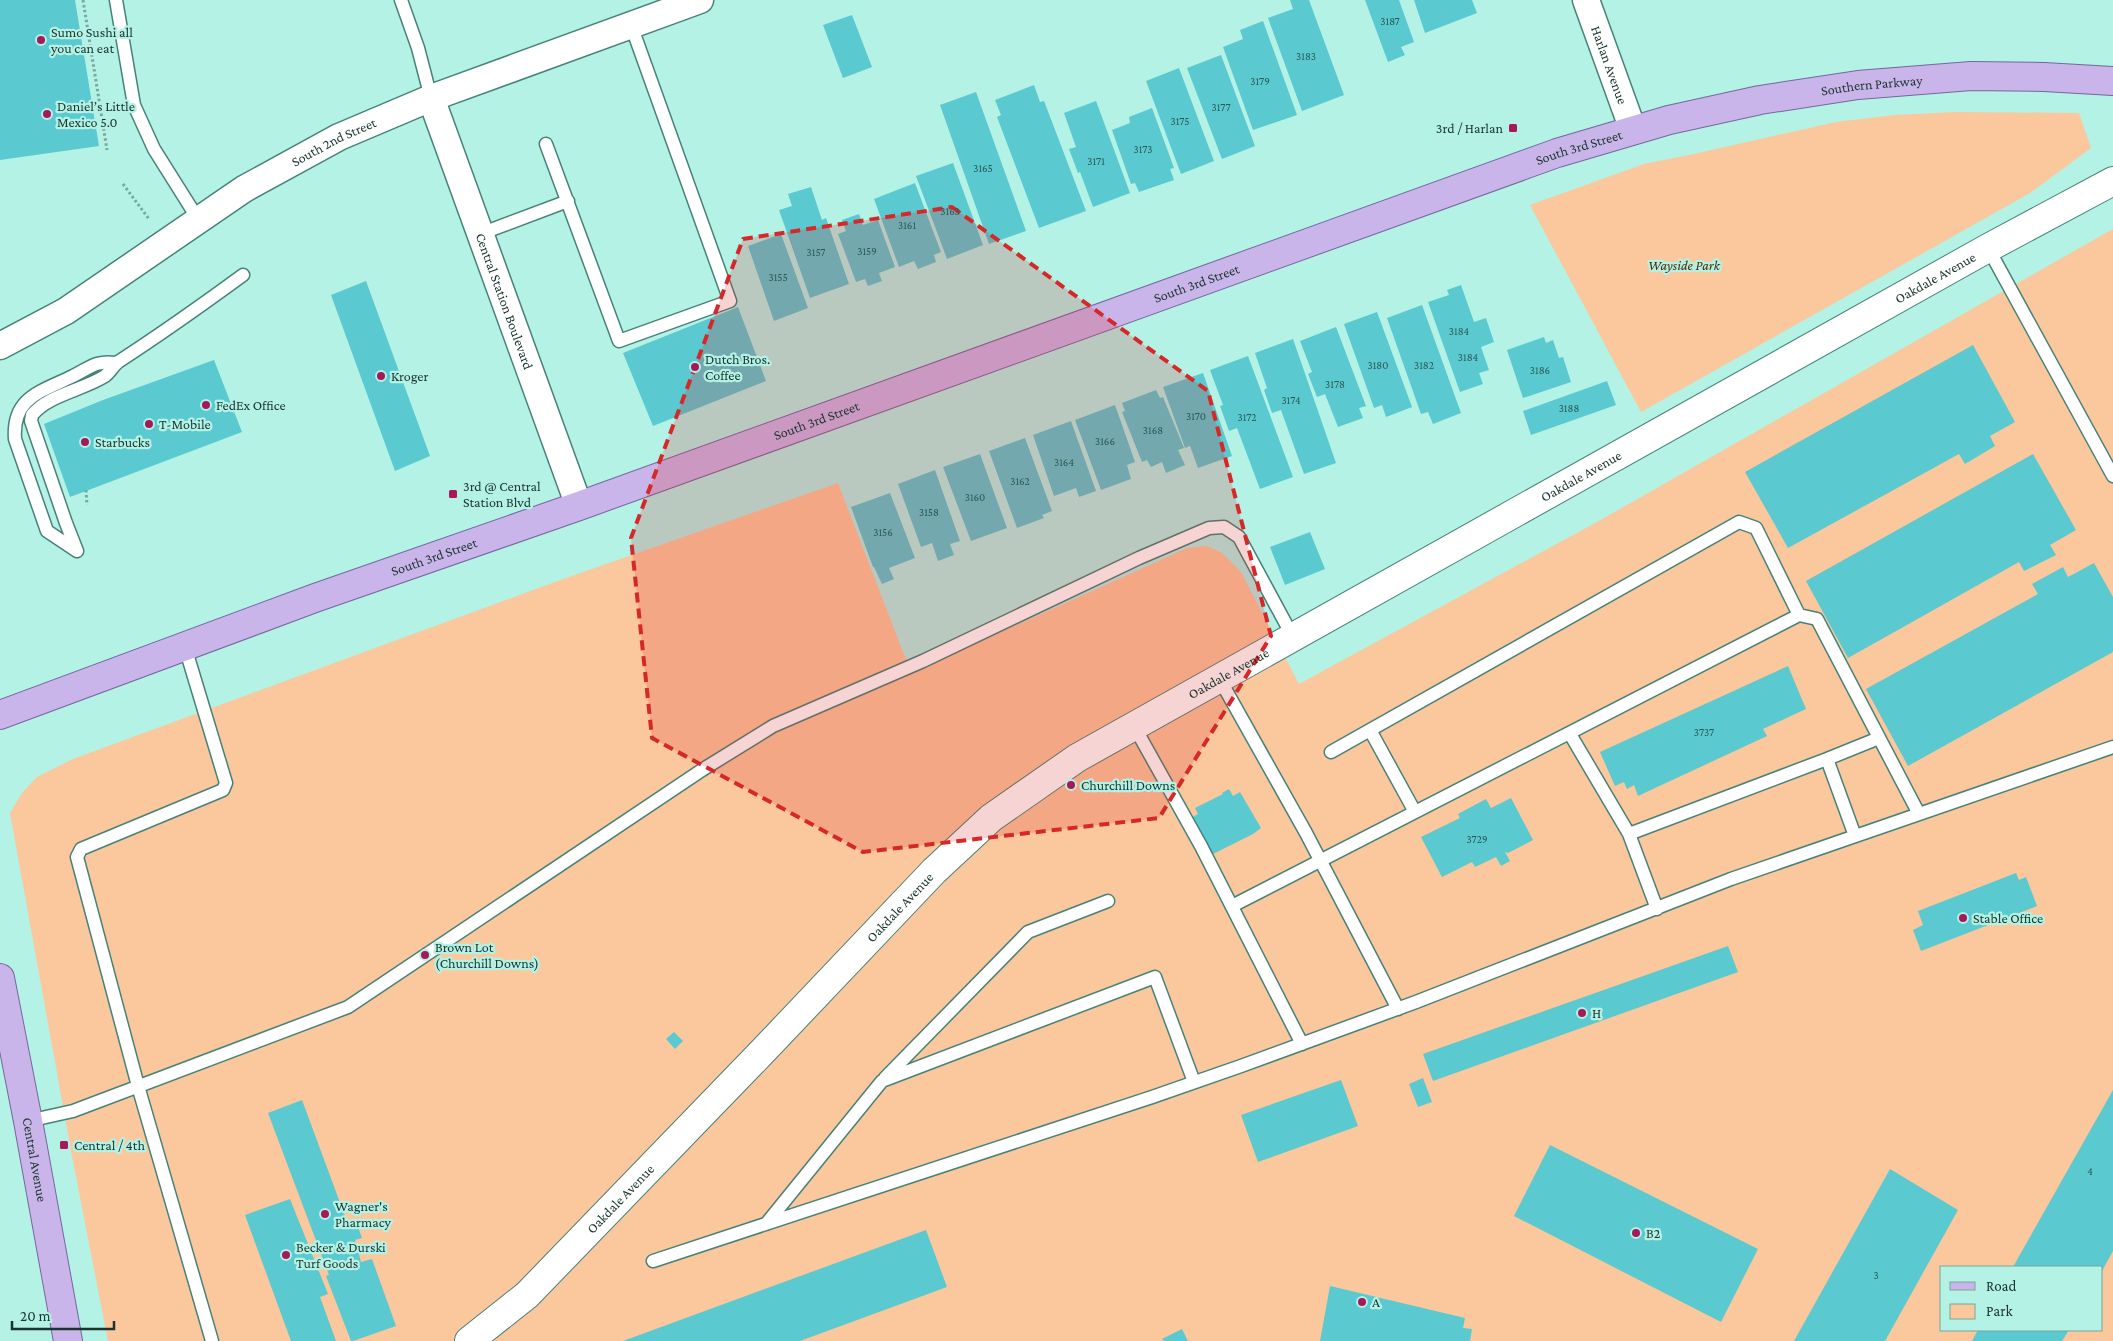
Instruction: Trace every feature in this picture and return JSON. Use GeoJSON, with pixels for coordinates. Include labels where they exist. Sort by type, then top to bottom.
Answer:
{"type":"FeatureCollection","features":[{"type":"Feature","properties":{"kind":"main road","name":"Southern Parkway"},"geometry":{"type":"LineString","coordinates":[[1633,130],[1760,100],[1858,85],[1971,76],[2044,77],[2113,81]]}},
{"type":"Feature","properties":{"kind":"main road","name":"South 3rd Street"},"geometry":{"type":"LineString","coordinates":[[0,715],[185,648],[315,598],[579,506],[1557,153],[1633,130]]}},
{"type":"Feature","properties":{"kind":"main road","name":"Oakdale Avenue"},"geometry":{"type":"LineString","coordinates":[[471,1340],[527,1295],[769,1046],[934,871],[991,818],[1077,758],[1988,248],[2113,181]]}},
{"type":"Feature","properties":{"kind":"main road","name":"Central Avenue"},"geometry":{"type":"LineString","coordinates":[[0,978],[68,1341]]}},
{"type":"Feature","properties":{"kind":"street","name":"South 2nd Street"},"geometry":{"type":"LineString","coordinates":[[0,346],[66,311],[244,189],[339,136],[431,98],[700,0]]}},
{"type":"Feature","properties":{"kind":"street","name":"Harlan Avenue"},"geometry":{"type":"LineString","coordinates":[[1586,0],[1633,130]]}},
{"type":"Feature","properties":{"kind":"street","name":"Central Station Boulevard"},"geometry":{"type":"LineString","coordinates":[[431,98],[579,506]]}},
{"type":"Feature","properties":{"kind":"lane"},"geometry":{"type":"LineString","coordinates":[[116,0],[134,105],[154,149],[198,219]]}},
{"type":"Feature","properties":{"kind":"lane"},"geometry":{"type":"LineString","coordinates":[[400,0],[418,48],[431,98]]}},
{"type":"Feature","properties":{"kind":"lane"},"geometry":{"type":"LineString","coordinates":[[546,144],[619,341],[730,301],[631,25]]}},
{"type":"Feature","properties":{"kind":"lane"},"geometry":{"type":"LineString","coordinates":[[480,234],[568,201]]}},
{"type":"Feature","properties":{"kind":"lane"},"geometry":{"type":"LineString","coordinates":[[1988,248],[2113,476]]}},
{"type":"Feature","properties":{"kind":"lane"},"geometry":{"type":"LineString","coordinates":[[116,364],[102,361],[40,390],[26,401],[17,415],[14,425],[15,439],[47,531],[77,551],[31,421],[32,415],[40,406],[86,387],[107,374],[116,364],[136,352],[243,275]]}},
{"type":"Feature","properties":{"kind":"lane"},"geometry":{"type":"LineString","coordinates":[[1331,752],[1739,522],[1756,528],[1799,615]]}},
{"type":"Feature","properties":{"kind":"lane"},"geometry":{"type":"LineString","coordinates":[[28,1121],[73,1111],[348,1007],[702,770],[773,726],[923,661],[1139,558],[1209,528],[1224,527],[1239,537],[1293,637]]}},
{"type":"Feature","properties":{"kind":"lane"},"geometry":{"type":"LineString","coordinates":[[1232,906],[1799,615],[1817,619],[1919,814]]}},
{"type":"Feature","properties":{"kind":"lane"},"geometry":{"type":"LineString","coordinates":[[185,648],[226,782],[223,790],[81,849],[77,857],[138,1086],[212,1341]]}},
{"type":"Feature","properties":{"kind":"lane"},"geometry":{"type":"LineString","coordinates":[[1219,678],[1320,860],[1398,1009]]}},
{"type":"Feature","properties":{"kind":"lane"},"geometry":{"type":"LineString","coordinates":[[1134,726],[1232,906],[1302,1044]]}},
{"type":"Feature","properties":{"kind":"lane"},"geometry":{"type":"LineString","coordinates":[[1370,730],[1415,812]]}},
{"type":"Feature","properties":{"kind":"lane"},"geometry":{"type":"LineString","coordinates":[[1570,734],[1629,834],[1657,909]]}},
{"type":"Feature","properties":{"kind":"lane"},"geometry":{"type":"LineString","coordinates":[[1629,834],[1878,738]]}},
{"type":"Feature","properties":{"kind":"lane"},"geometry":{"type":"LineString","coordinates":[[653,1260],[1194,1082],[1398,1009],[1731,880],[2113,747]]}},
{"type":"Feature","properties":{"kind":"lane"},"geometry":{"type":"LineString","coordinates":[[1828,758],[1854,836]]}},
{"type":"Feature","properties":{"kind":"lane"},"geometry":{"type":"LineString","coordinates":[[766,1224],[882,1081],[1028,932],[1108,901]]}},
{"type":"Feature","properties":{"kind":"lane"},"geometry":{"type":"LineString","coordinates":[[882,1081],[1155,977],[1194,1082]]}},
{"type":"Feature","properties":{"kind":"path"},"geometry":{"type":"LineString","coordinates":[[82,0],[107,150]]}},
{"type":"Feature","properties":{"kind":"path"},"geometry":{"type":"LineString","coordinates":[[123,184],[149,219],[141,225]]}},
{"type":"Feature","properties":{"kind":"highlighted area"},"geometry":{"type":"Polygon","coordinates":[[[952,207],[1208,391],[1271,636],[1159,818],[863,852],[652,738],[631,538],[743,239],[952,207]]]}},
{"type":"Feature","properties":{"kind":"green space","name":"Wayside Park"},"geometry":{"type":"Polygon","coordinates":[[[1955,112],[2079,113],[2091,148],[2030,193],[1641,412],[1530,205],[1644,164],[1836,122],[1895,115],[1955,112]]]}},
{"type":"Feature","properties":{"kind":"green space","name":"Churchill Downs"},"geometry":{"type":"Polygon","coordinates":[[[2113,229],[2113,1341],[108,1341],[72,1156],[10,813],[22,793],[37,777],[73,759],[566,578],[838,483],[903,652],[913,672],[1187,548],[1207,546],[1222,553],[1241,572],[1299,684],[1597,522],[2113,229]]]}},
{"type":"Feature","properties":{"kind":"building"},"geometry":{"type":"Polygon","coordinates":[[[0,0],[75,0],[99,146],[0,160],[0,0]]]}},
{"type":"Feature","properties":{"kind":"building"},"geometry":{"type":"Polygon","coordinates":[[[1290,0],[1309,0],[1344,95],[1302,111],[1268,18],[1293,9],[1290,0]]]}},
{"type":"Feature","properties":{"kind":"building"},"geometry":{"type":"Polygon","coordinates":[[[1365,0],[1399,0],[1414,42],[1401,47],[1405,55],[1388,62],[1365,0]]]}},
{"type":"Feature","properties":{"kind":"building"},"geometry":{"type":"Polygon","coordinates":[[[1414,0],[1472,0],[1477,13],[1425,33],[1414,0]]]}},
{"type":"Feature","properties":{"kind":"building"},"geometry":{"type":"Polygon","coordinates":[[[852,15],[872,67],[843,78],[823,25],[852,15]]]}},
{"type":"Feature","properties":{"kind":"building"},"geometry":{"type":"Polygon","coordinates":[[[1263,21],[1297,115],[1253,130],[1223,47],[1243,39],[1240,30],[1263,21]]]}},
{"type":"Feature","properties":{"kind":"building"},"geometry":{"type":"Polygon","coordinates":[[[1221,55],[1255,146],[1222,159],[1187,68],[1221,55]]]}},
{"type":"Feature","properties":{"kind":"building"},"geometry":{"type":"Polygon","coordinates":[[[1179,68],[1214,161],[1181,174],[1146,81],[1179,68]]]}},
{"type":"Feature","properties":{"kind":"building"},"geometry":{"type":"Polygon","coordinates":[[[1034,85],[1040,102],[1044,101],[1086,211],[1039,228],[997,117],[1001,115],[995,100],[1034,85]]]}},
{"type":"Feature","properties":{"kind":"building"},"geometry":{"type":"Polygon","coordinates":[[[976,92],[1026,231],[989,244],[940,105],[976,92]]]}},
{"type":"Feature","properties":{"kind":"building"},"geometry":{"type":"Polygon","coordinates":[[[1096,101],[1130,193],[1093,207],[1069,149],[1076,147],[1064,113],[1096,101]]]}},
{"type":"Feature","properties":{"kind":"building"},"geometry":{"type":"Polygon","coordinates":[[[1152,108],[1174,168],[1170,169],[1174,180],[1139,192],[1135,183],[1131,184],[1112,130],[1130,123],[1129,117],[1152,108]]]}},
{"type":"Feature","properties":{"kind":"building"},"geometry":{"type":"Polygon","coordinates":[[[953,163],[983,245],[947,259],[916,176],[953,163]]]}},
{"type":"Feature","properties":{"kind":"building"},"geometry":{"type":"Polygon","coordinates":[[[915,183],[941,252],[934,255],[936,262],[918,269],[914,261],[899,267],[874,199],[915,183]]]}},
{"type":"Feature","properties":{"kind":"building"},"geometry":{"type":"Polygon","coordinates":[[[811,187],[822,220],[826,218],[849,284],[810,298],[779,210],[792,206],[788,194],[811,187]]]}},
{"type":"Feature","properties":{"kind":"building"},"geometry":{"type":"Polygon","coordinates":[[[859,214],[863,225],[878,220],[895,267],[879,273],[882,281],[868,286],[865,279],[856,282],[838,234],[846,231],[842,220],[859,214]]]}},
{"type":"Feature","properties":{"kind":"building"},"geometry":{"type":"Polygon","coordinates":[[[781,234],[808,308],[774,321],[748,246],[781,234]]]}},
{"type":"Feature","properties":{"kind":"building","name":"Kroger"},"geometry":{"type":"Polygon","coordinates":[[[366,281],[430,456],[395,471],[331,295],[366,281]]]}},
{"type":"Feature","properties":{"kind":"building"},"geometry":{"type":"Polygon","coordinates":[[[1461,285],[1474,322],[1486,318],[1494,342],[1481,347],[1489,370],[1479,373],[1483,384],[1460,392],[1428,302],[1449,295],[1447,290],[1461,285]]]}},
{"type":"Feature","properties":{"kind":"building"},"geometry":{"type":"Polygon","coordinates":[[[1422,305],[1461,413],[1433,424],[1428,412],[1421,414],[1387,318],[1422,305]]]}},
{"type":"Feature","properties":{"kind":"building","name":"Dutch Bros. Coffee"},"geometry":{"type":"Polygon","coordinates":[[[738,307],[766,381],[653,426],[623,353],[738,307]]]}},
{"type":"Feature","properties":{"kind":"building"},"geometry":{"type":"Polygon","coordinates":[[[1377,312],[1412,407],[1386,417],[1382,405],[1374,408],[1344,324],[1377,312]]]}},
{"type":"Feature","properties":{"kind":"building"},"geometry":{"type":"Polygon","coordinates":[[[1336,327],[1366,406],[1359,408],[1363,418],[1338,427],[1325,394],[1317,397],[1308,374],[1312,372],[1300,341],[1336,327]]]}},
{"type":"Feature","properties":{"kind":"building"},"geometry":{"type":"Polygon","coordinates":[[[1544,337],[1546,343],[1553,340],[1559,358],[1563,357],[1571,382],[1523,398],[1507,350],[1544,337]]]}},
{"type":"Feature","properties":{"kind":"building"},"geometry":{"type":"Polygon","coordinates":[[[1293,339],[1336,463],[1304,474],[1281,410],[1272,413],[1264,390],[1267,388],[1255,353],[1293,339]]]}},
{"type":"Feature","properties":{"kind":"building"},"geometry":{"type":"Polygon","coordinates":[[[1973,345],[2015,422],[1990,436],[1995,446],[1965,464],[1959,454],[1788,548],[1745,472],[1973,345]]]}},
{"type":"Feature","properties":{"kind":"building"},"geometry":{"type":"Polygon","coordinates":[[[1248,356],[1293,477],[1260,489],[1237,428],[1229,431],[1220,406],[1223,405],[1210,370],[1248,356]]]}},
{"type":"Feature","properties":{"kind":"building"},"geometry":{"type":"Polygon","coordinates":[[[214,360],[242,432],[70,497],[44,424],[103,400],[214,360]]]}},
{"type":"Feature","properties":{"kind":"building"},"geometry":{"type":"Polygon","coordinates":[[[1203,373],[1232,456],[1198,468],[1190,446],[1185,448],[1163,387],[1203,373]]]}},
{"type":"Feature","properties":{"kind":"building"},"geometry":{"type":"Polygon","coordinates":[[[1607,381],[1616,405],[1531,435],[1523,411],[1607,381]]]}},
{"type":"Feature","properties":{"kind":"building"},"geometry":{"type":"Polygon","coordinates":[[[1156,390],[1160,398],[1163,397],[1184,448],[1178,450],[1185,465],[1166,473],[1162,462],[1151,467],[1147,460],[1142,462],[1122,412],[1125,411],[1122,403],[1156,390]]]}},
{"type":"Feature","properties":{"kind":"building"},"geometry":{"type":"Polygon","coordinates":[[[1115,405],[1135,462],[1127,465],[1131,479],[1101,490],[1075,420],[1115,405]]]}},
{"type":"Feature","properties":{"kind":"building"},"geometry":{"type":"Polygon","coordinates":[[[1071,421],[1096,491],[1079,497],[1076,488],[1054,496],[1033,435],[1071,421]]]}},
{"type":"Feature","properties":{"kind":"building"},"geometry":{"type":"Polygon","coordinates":[[[1025,438],[1052,511],[1042,515],[1044,518],[1017,528],[989,451],[1025,438]]]}},
{"type":"Feature","properties":{"kind":"building"},"geometry":{"type":"Polygon","coordinates":[[[980,454],[1007,528],[971,541],[943,467],[980,454]]]}},
{"type":"Feature","properties":{"kind":"building"},"geometry":{"type":"Polygon","coordinates":[[[2033,454],[2076,530],[2050,545],[2056,555],[2024,571],[2019,562],[1848,658],[1806,581],[2033,454]]]}},
{"type":"Feature","properties":{"kind":"building"},"geometry":{"type":"Polygon","coordinates":[[[935,470],[960,541],[950,544],[954,555],[938,561],[932,543],[921,547],[898,484],[935,470]]]}},
{"type":"Feature","properties":{"kind":"building"},"geometry":{"type":"Polygon","coordinates":[[[890,493],[915,558],[889,568],[894,579],[882,584],[873,567],[851,507],[890,493]]]}},
{"type":"Feature","properties":{"kind":"building"},"geometry":{"type":"Polygon","coordinates":[[[1310,532],[1325,569],[1285,585],[1270,547],[1310,532]]]}},
{"type":"Feature","properties":{"kind":"building"},"geometry":{"type":"Polygon","coordinates":[[[2094,563],[2113,597],[2113,652],[1908,766],[1866,689],[2038,594],[2032,584],[2063,567],[2068,577],[2094,563]]]}},
{"type":"Feature","properties":{"kind":"building"},"geometry":{"type":"Polygon","coordinates":[[[1788,666],[1806,709],[1763,729],[1767,736],[1638,796],[1634,785],[1627,789],[1624,782],[1615,786],[1600,752],[1788,666]]]}},
{"type":"Feature","properties":{"kind":"building"},"geometry":{"type":"Polygon","coordinates":[[[1229,789],[1233,796],[1240,792],[1261,828],[1211,855],[1191,818],[1198,814],[1195,808],[1229,789]]]}},
{"type":"Feature","properties":{"kind":"building"},"geometry":{"type":"Polygon","coordinates":[[[1511,798],[1533,840],[1508,853],[1505,852],[1510,861],[1501,866],[1496,857],[1475,867],[1472,862],[1442,877],[1421,837],[1460,818],[1458,814],[1486,799],[1491,808],[1511,798]]]}},
{"type":"Feature","properties":{"kind":"building","name":"Stable Office"},"geometry":{"type":"Polygon","coordinates":[[[2016,873],[2019,880],[2026,877],[2037,906],[1921,951],[1913,930],[1923,925],[1918,911],[2016,873]]]}},
{"type":"Feature","properties":{"kind":"building","name":"H"},"geometry":{"type":"Polygon","coordinates":[[[1728,946],[1738,972],[1433,1081],[1423,1054],[1728,946]]]}},
{"type":"Feature","properties":{"kind":"building"},"geometry":{"type":"Polygon","coordinates":[[[674,1032],[683,1041],[675,1049],[666,1039],[674,1032]]]}},
{"type":"Feature","properties":{"kind":"building"},"geometry":{"type":"Polygon","coordinates":[[[1423,1078],[1432,1102],[1418,1107],[1409,1084],[1423,1078]]]}},
{"type":"Feature","properties":{"kind":"building"},"geometry":{"type":"Polygon","coordinates":[[[1341,1080],[1358,1126],[1258,1162],[1241,1115],[1341,1080]]]}},
{"type":"Feature","properties":{"kind":"building"},"geometry":{"type":"Polygon","coordinates":[[[2113,1090],[2113,1251],[2103,1269],[2103,1266],[2014,1266],[2113,1090]]]}},
{"type":"Feature","properties":{"kind":"building","name":"Wagner's Pharmacy"},"geometry":{"type":"Polygon","coordinates":[[[302,1100],[349,1227],[357,1224],[362,1238],[355,1240],[361,1262],[372,1259],[396,1326],[353,1341],[351,1341],[326,1276],[329,1275],[268,1113],[302,1100]]]}},
{"type":"Feature","properties":{"kind":"building","name":"B2"},"geometry":{"type":"Polygon","coordinates":[[[1550,1145],[1758,1249],[1721,1322],[1514,1216],[1550,1145]]]}},
{"type":"Feature","properties":{"kind":"building"},"geometry":{"type":"Polygon","coordinates":[[[1890,1169],[1958,1210],[1885,1341],[1794,1341],[1890,1169]]]}},
{"type":"Feature","properties":{"kind":"building","name":"Becker & Durski Turf Goods"},"geometry":{"type":"Polygon","coordinates":[[[290,1199],[328,1294],[320,1297],[336,1341],[291,1341],[245,1215],[290,1199]]]}},
{"type":"Feature","properties":{"kind":"building"},"geometry":{"type":"Polygon","coordinates":[[[926,1230],[947,1287],[800,1341],[623,1341],[926,1230]]]}},
{"type":"Feature","properties":{"kind":"building","name":"A"},"geometry":{"type":"Polygon","coordinates":[[[1330,1286],[1465,1318],[1463,1328],[1472,1329],[1470,1341],[1320,1341],[1330,1286]]]}},
{"type":"Feature","properties":{"kind":"building"},"geometry":{"type":"Polygon","coordinates":[[[1182,1329],[1188,1341],[1164,1341],[1162,1339],[1182,1329]]]}},
{"type":"Feature","properties":{"kind":"building"},"geometry":{"type":"Polygon","coordinates":[[[1977,1331],[2068,1331],[2062,1341],[1972,1341],[1977,1331]]]}},
{"type":"Feature","properties":{"kind":"place","name":"Sumo Sushi all you can eat"},"geometry":{"type":"Point","coordinates":[41,40]}},
{"type":"Feature","properties":{"kind":"place","name":"Daniel’s Little Mexico 5.0"},"geometry":{"type":"Point","coordinates":[47,114]}},
{"type":"Feature","properties":{"kind":"place","name":"3rd / Harlan"},"geometry":{"type":"Point","coordinates":[1513,128]}},
{"type":"Feature","properties":{"kind":"place","name":"Dutch Bros. Coffee"},"geometry":{"type":"Point","coordinates":[695,367]}},
{"type":"Feature","properties":{"kind":"place","name":"Kroger"},"geometry":{"type":"Point","coordinates":[381,376]}},
{"type":"Feature","properties":{"kind":"place","name":"FedEx Office"},"geometry":{"type":"Point","coordinates":[206,405]}},
{"type":"Feature","properties":{"kind":"place","name":"T-Mobile"},"geometry":{"type":"Point","coordinates":[149,424]}},
{"type":"Feature","properties":{"kind":"place","name":"Starbucks"},"geometry":{"type":"Point","coordinates":[85,442]}},
{"type":"Feature","properties":{"kind":"place","name":"3rd @ Central Station Blvd"},"geometry":{"type":"Point","coordinates":[453,494]}},
{"type":"Feature","properties":{"kind":"place","name":"Churchill Downs"},"geometry":{"type":"Point","coordinates":[1071,785]}},
{"type":"Feature","properties":{"kind":"place","name":"Stable Office"},"geometry":{"type":"Point","coordinates":[1963,918]}},
{"type":"Feature","properties":{"kind":"place","name":"Brown Lot (Churchill Downs)"},"geometry":{"type":"Point","coordinates":[425,955]}},
{"type":"Feature","properties":{"kind":"place","name":"H"},"geometry":{"type":"Point","coordinates":[1582,1013]}},
{"type":"Feature","properties":{"kind":"place","name":"Central / 4th"},"geometry":{"type":"Point","coordinates":[64,1145]}},
{"type":"Feature","properties":{"kind":"place","name":"Wagner's Pharmacy"},"geometry":{"type":"Point","coordinates":[325,1214]}},
{"type":"Feature","properties":{"kind":"place","name":"B2"},"geometry":{"type":"Point","coordinates":[1636,1233]}},
{"type":"Feature","properties":{"kind":"place","name":"Becker & Durski Turf Goods"},"geometry":{"type":"Point","coordinates":[286,1255]}},
{"type":"Feature","properties":{"kind":"place","name":"A"},"geometry":{"type":"Point","coordinates":[1362,1302]}}]}
